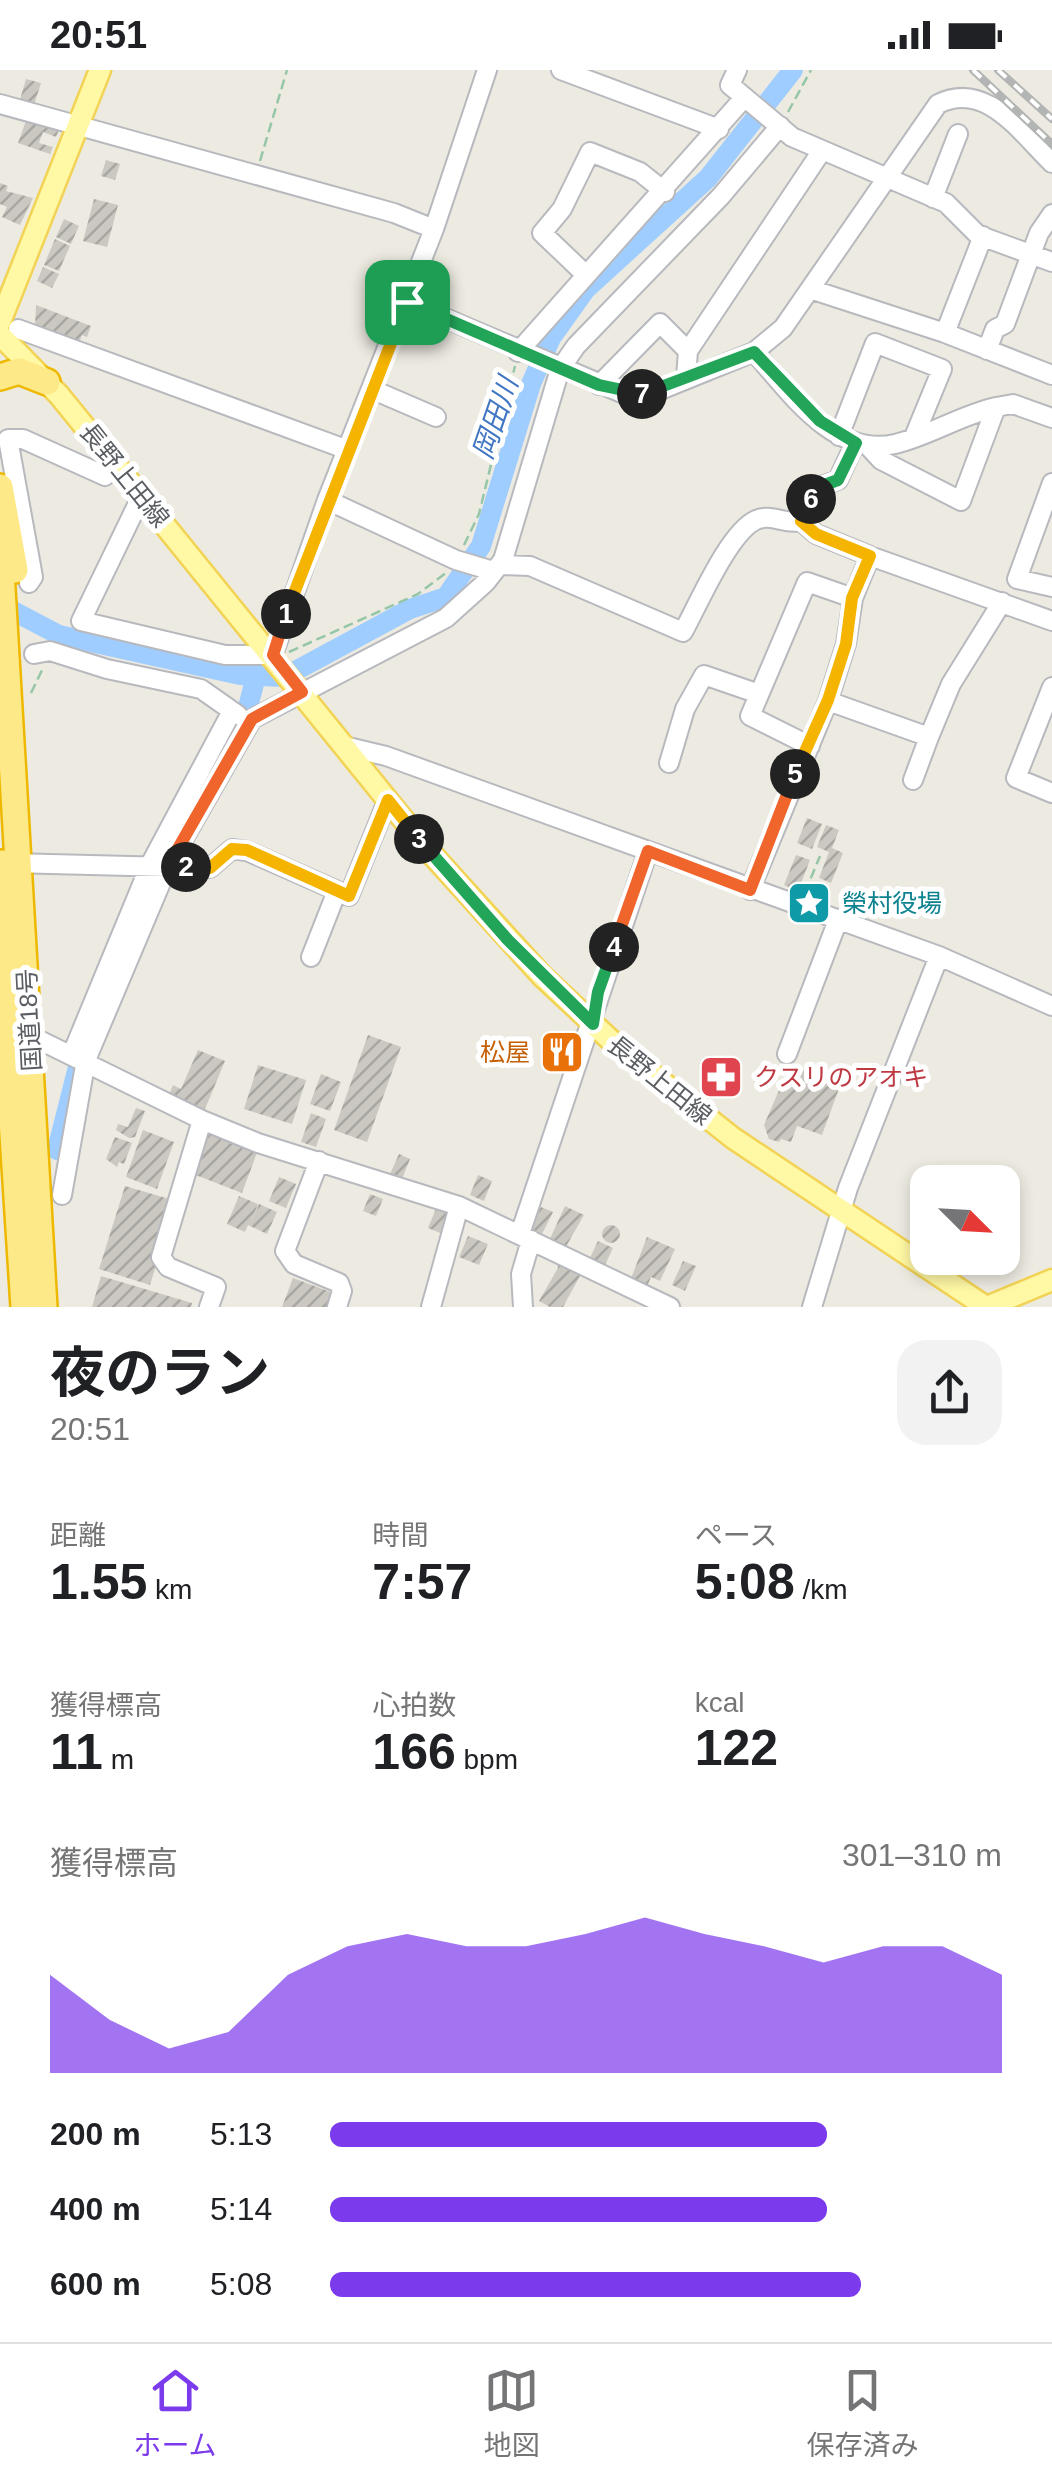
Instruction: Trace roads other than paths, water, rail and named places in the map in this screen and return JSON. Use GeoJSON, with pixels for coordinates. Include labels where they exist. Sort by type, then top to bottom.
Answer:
{"type":"FeatureCollection","features":[{"type":"Feature","properties":{"kind":"highway"},"geometry":{"type":"LineString","coordinates":[[0,377],[19,371],[46,382]]}},
{"type":"Feature","properties":{"kind":"highway"},"geometry":{"type":"LineString","coordinates":[[0,487],[12,573],[28,644]]}},
{"type":"Feature","properties":{"kind":"highway","name":"国道18号"},"geometry":{"type":"LineString","coordinates":[[24,1307],[7,863],[28,644]]}},
{"type":"Feature","properties":{"kind":"highway","name":"国道18号"},"geometry":{"type":"LineString","coordinates":[[0,821],[7,863]]}},
{"type":"Feature","properties":{"kind":"highway","name":"国道18号"},"geometry":{"type":"LineString","coordinates":[[12,1027],[44,1307]]}},
{"type":"Feature","properties":{"kind":"main road"},"geometry":{"type":"LineString","coordinates":[[6,329],[8,278],[100,70]]}},
{"type":"Feature","properties":{"kind":"main road","name":"長野上田線"},"geometry":{"type":"LineString","coordinates":[[6,329],[474,905],[593,1024],[693,1108],[842,1213],[987,1307]]}},
{"type":"Feature","properties":{"kind":"main road"},"geometry":{"type":"LineString","coordinates":[[987,1307],[1052,1280]]}},
{"type":"Feature","properties":{"kind":"street"},"geometry":{"type":"LineString","coordinates":[[142,496],[80,621],[224,655],[273,655],[328,500],[434,229],[487,70]]}},
{"type":"Feature","properties":{"kind":"street"},"geometry":{"type":"LineString","coordinates":[[560,70],[608,77],[719,129]]}},
{"type":"Feature","properties":{"kind":"street"},"geometry":{"type":"LineString","coordinates":[[737,70],[730,85],[821,152],[934,198],[983,236],[1052,262]]}},
{"type":"Feature","properties":{"kind":"street"},"geometry":{"type":"LineString","coordinates":[[407,302],[599,385],[648,395],[754,352],[784,328],[938,104],[957,94],[998,110],[1052,163]]}},
{"type":"Feature","properties":{"kind":"street"},"geometry":{"type":"LineString","coordinates":[[523,354],[585,274],[665,192],[746,100]]}},
{"type":"Feature","properties":{"kind":"street"},"geometry":{"type":"LineString","coordinates":[[0,104],[434,229]]}},
{"type":"Feature","properties":{"kind":"street"},"geometry":{"type":"LineString","coordinates":[[62,1194],[78,1056],[160,865],[242,716],[302,692],[446,618],[496,568],[557,368],[721,196],[778,124]]}},
{"type":"Feature","properties":{"kind":"street"},"geometry":{"type":"LineString","coordinates":[[934,198],[958,134]]}},
{"type":"Feature","properties":{"kind":"street"},"geometry":{"type":"LineString","coordinates":[[585,274],[542,233],[562,209],[590,152],[640,172],[665,192]]}},
{"type":"Feature","properties":{"kind":"street"},"geometry":{"type":"LineString","coordinates":[[686,377],[688,351],[821,152]]}},
{"type":"Feature","properties":{"kind":"street"},"geometry":{"type":"LineString","coordinates":[[987,350],[995,329],[1005,324],[1052,214]]}},
{"type":"Feature","properties":{"kind":"street"},"geometry":{"type":"LineString","coordinates":[[945,333],[983,236]]}},
{"type":"Feature","properties":{"kind":"street"},"geometry":{"type":"LineString","coordinates":[[813,290],[1050,368]]}},
{"type":"Feature","properties":{"kind":"street"},"geometry":{"type":"LineString","coordinates":[[599,385],[660,323],[688,351]]}},
{"type":"Feature","properties":{"kind":"street"},"geometry":{"type":"LineString","coordinates":[[6,329],[348,450]]}},
{"type":"Feature","properties":{"kind":"street"},"geometry":{"type":"LineString","coordinates":[[801,521],[816,488],[838,480],[855,442],[876,344],[942,370],[914,437]]}},
{"type":"Feature","properties":{"kind":"street"},"geometry":{"type":"LineString","coordinates":[[754,352],[796,399],[855,442],[881,460],[962,501],[996,407]]}},
{"type":"Feature","properties":{"kind":"street"},"geometry":{"type":"LineString","coordinates":[[371,389],[436,417]]}},
{"type":"Feature","properties":{"kind":"street"},"geometry":{"type":"LineString","coordinates":[[855,442],[914,437],[1013,404],[1052,418]]}},
{"type":"Feature","properties":{"kind":"street"},"geometry":{"type":"LineString","coordinates":[[12,573],[33,576],[8,440],[23,438],[105,476],[117,466]]}},
{"type":"Feature","properties":{"kind":"street"},"geometry":{"type":"LineString","coordinates":[[1052,483],[1016,579],[1052,587]]}},
{"type":"Feature","properties":{"kind":"street"},"geometry":{"type":"LineString","coordinates":[[328,500],[456,560],[496,568],[530,566],[683,632],[734,540],[753,521],[771,517],[789,524],[801,521]]}},
{"type":"Feature","properties":{"kind":"street"},"geometry":{"type":"LineString","coordinates":[[801,521],[816,534],[870,556],[1052,621]]}},
{"type":"Feature","properties":{"kind":"street"},"geometry":{"type":"LineString","coordinates":[[750,890],[799,762],[810,746],[828,700],[846,644],[852,598],[870,556]]}},
{"type":"Feature","properties":{"kind":"street"},"geometry":{"type":"LineString","coordinates":[[810,746],[750,716],[807,582],[852,598]]}},
{"type":"Feature","properties":{"kind":"street"},"geometry":{"type":"LineString","coordinates":[[913,780],[952,684],[1002,602]]}},
{"type":"Feature","properties":{"kind":"street"},"geometry":{"type":"LineString","coordinates":[[28,644],[108,669],[201,689],[242,716]]}},
{"type":"Feature","properties":{"kind":"street"},"geometry":{"type":"LineString","coordinates":[[670,764],[685,709],[704,676],[759,694]]}},
{"type":"Feature","properties":{"kind":"street"},"geometry":{"type":"LineString","coordinates":[[1052,687],[1046,722],[1016,778],[1052,794]]}},
{"type":"Feature","properties":{"kind":"street"},"geometry":{"type":"LineString","coordinates":[[828,700],[929,737]]}},
{"type":"Feature","properties":{"kind":"street"},"geometry":{"type":"LineString","coordinates":[[348,747],[386,756],[939,956],[1052,1006]]}},
{"type":"Feature","properties":{"kind":"street"},"geometry":{"type":"LineString","coordinates":[[7,863],[210,868],[232,849],[247,850],[349,896],[388,800]]}},
{"type":"Feature","properties":{"kind":"street"},"geometry":{"type":"LineString","coordinates":[[523,1307],[525,1237],[593,1024],[598,992],[648,851]]}},
{"type":"Feature","properties":{"kind":"street"},"geometry":{"type":"LineString","coordinates":[[311,957],[337,891]]}},
{"type":"Feature","properties":{"kind":"street"},"geometry":{"type":"LineString","coordinates":[[787,1054],[838,920]]}},
{"type":"Feature","properties":{"kind":"street"},"geometry":{"type":"LineString","coordinates":[[812,1307],[842,1213],[939,956]]}},
{"type":"Feature","properties":{"kind":"street"},"geometry":{"type":"LineString","coordinates":[[12,1027],[202,1120],[460,1206],[648,1302],[670,1307]]}},
{"type":"Feature","properties":{"kind":"street"},"geometry":{"type":"LineString","coordinates":[[202,1120],[161,1257],[168,1268],[216,1287],[209,1307]]}},
{"type":"Feature","properties":{"kind":"street"},"geometry":{"type":"LineString","coordinates":[[318,1161],[285,1251],[294,1264],[339,1282],[342,1291],[337,1307]]}},
{"type":"Feature","properties":{"kind":"street"},"geometry":{"type":"LineString","coordinates":[[431,1307],[460,1206]]}},
{"type":"Feature","properties":{"kind":"waterway","name":"岡田川"},"geometry":{"type":"LineString","coordinates":[[0,604],[59,635],[240,675],[284,677],[410,609],[446,597],[481,546],[531,384],[551,338],[586,289],[708,178],[793,70]]}},
{"type":"Feature","properties":{"kind":"waterway","name":"岡田川"},"geometry":{"type":"LineString","coordinates":[[215,758],[247,711],[256,676]]}},
{"type":"Feature","properties":{"kind":"waterway","name":"岡田川"},"geometry":{"type":"LineString","coordinates":[[57,1150],[84,1043]]}},
{"type":"Feature","properties":{"kind":"railway"},"geometry":{"type":"LineString","coordinates":[[973,70],[1052,144]]}},
{"type":"Feature","properties":{"kind":"railway"},"geometry":{"type":"LineString","coordinates":[[998,70],[1052,119]]}},
{"type":"Feature","properties":{"kind":"place","name":"榮村役場"},"geometry":{"type":"Point","coordinates":[809,903]}},
{"type":"Feature","properties":{"kind":"place","name":"松屋"},"geometry":{"type":"Point","coordinates":[562,1052]}},
{"type":"Feature","properties":{"kind":"place","name":"クスリのアオキ"},"geometry":{"type":"Point","coordinates":[721,1077]}}]}
